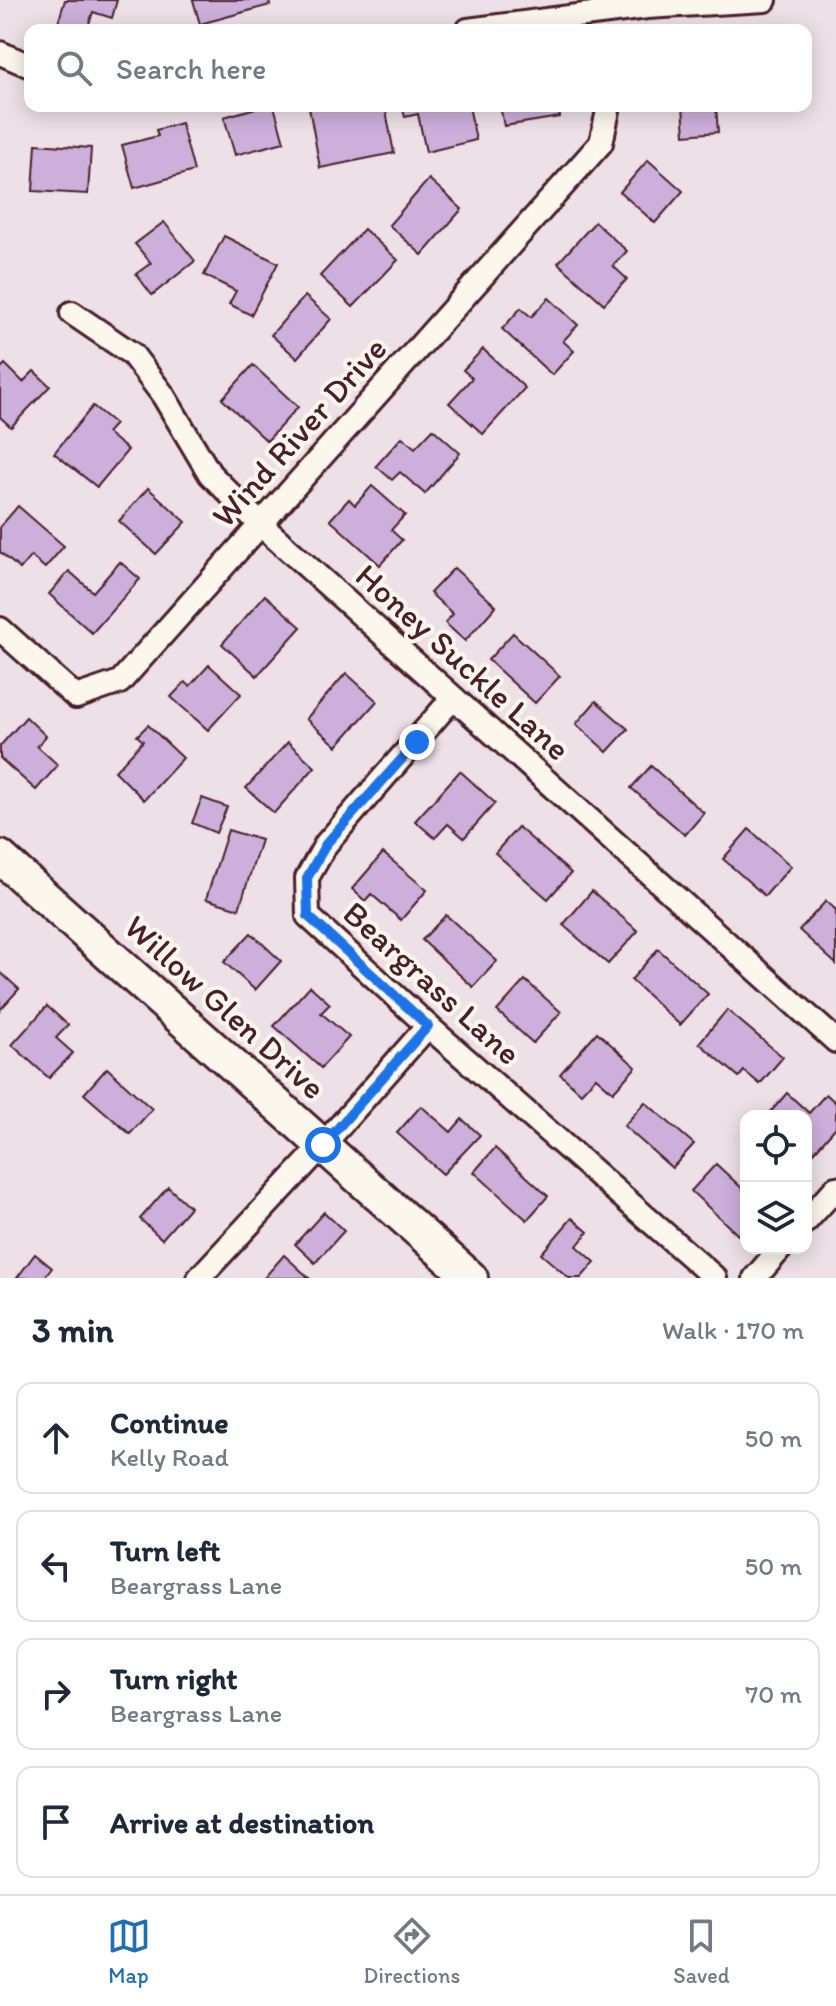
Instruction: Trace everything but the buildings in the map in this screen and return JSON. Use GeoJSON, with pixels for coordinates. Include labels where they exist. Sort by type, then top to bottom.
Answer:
{"type":"FeatureCollection","features":[{"type":"Feature","properties":{"kind":"main road","name":"Willow Glen Drive"},"geometry":{"type":"LineString","coordinates":[[0,857],[471,1278]]}},
{"type":"Feature","properties":{"kind":"street"},"geometry":{"type":"LineString","coordinates":[[561,24],[608,21],[765,0]]}},
{"type":"Feature","properties":{"kind":"street"},"geometry":{"type":"LineString","coordinates":[[0,53],[24,63]]}},
{"type":"Feature","properties":{"kind":"street","name":"Wind River Drive"},"geometry":{"type":"LineString","coordinates":[[0,629],[76,697],[120,682],[601,143],[608,112]]}},
{"type":"Feature","properties":{"kind":"street","name":"Honey Suckle Lane"},"geometry":{"type":"LineString","coordinates":[[72,313],[132,354],[163,395],[210,474],[261,525],[836,1041]]}},
{"type":"Feature","properties":{"kind":"street","name":"Beargrass Lane"},"geometry":{"type":"LineString","coordinates":[[452,699],[326,844],[307,878],[308,916],[428,1026],[715,1278]]}},
{"type":"Feature","properties":{"kind":"street"},"geometry":{"type":"LineString","coordinates":[[199,1278],[428,1026]]}},
{"type":"Feature","properties":{"kind":"street"},"geometry":{"type":"LineString","coordinates":[[812,1214],[836,1188]]}},
{"type":"Feature","properties":{"kind":"street"},"geometry":{"type":"LineString","coordinates":[[755,1278],[776,1254]]}},
{"type":"Feature","properties":{"kind":"route"},"geometry":{"type":"LineString","coordinates":[[323,1145],[428,1026],[308,916],[307,878],[326,844],[417,742]]}}]}
